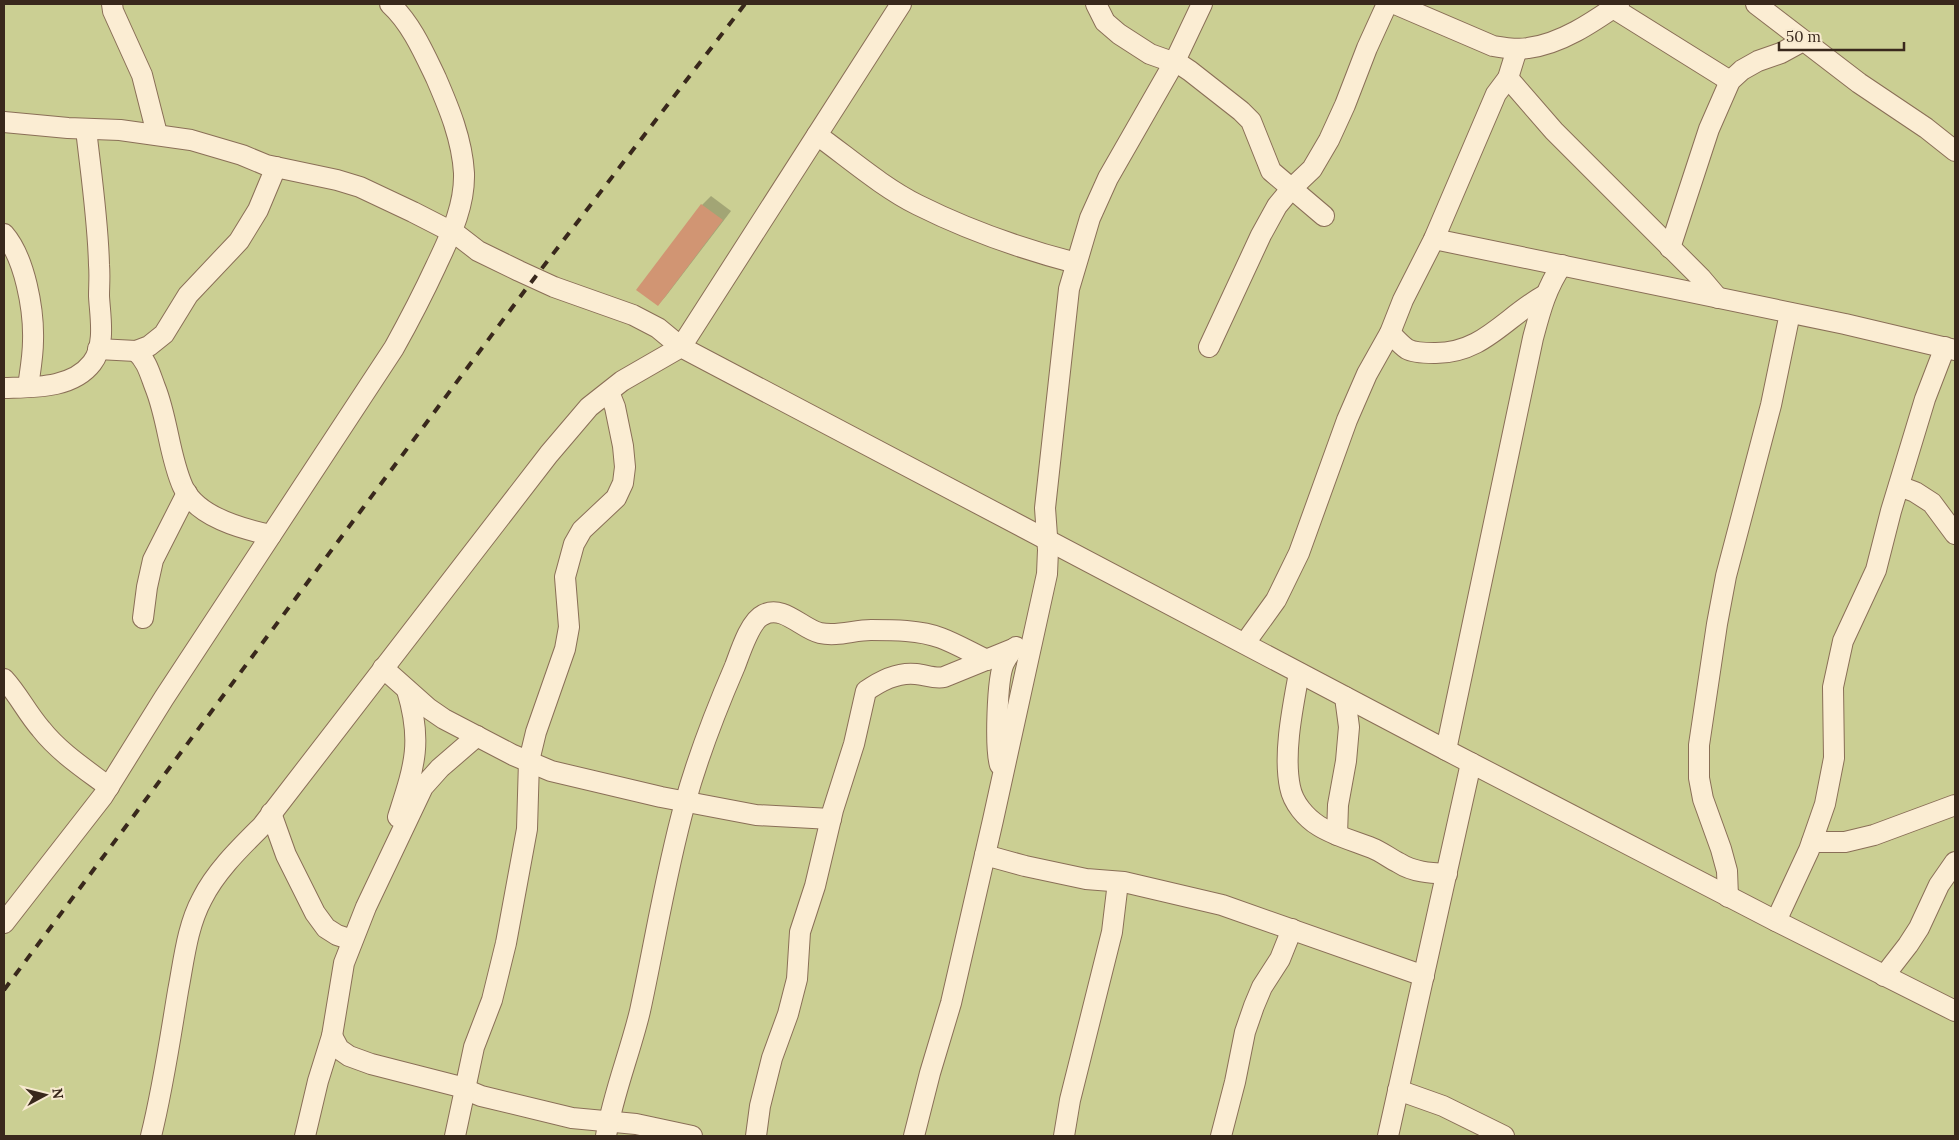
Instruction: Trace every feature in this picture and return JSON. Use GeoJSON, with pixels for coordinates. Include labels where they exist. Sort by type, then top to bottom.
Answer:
{"type":"FeatureCollection","features":[{"type":"Feature","properties":{"kind":"street"},"geometry":{"type":"LineString","coordinates":[[112,4],[113,11],[142,75],[157,134]]}},
{"type":"Feature","properties":{"kind":"street"},"geometry":{"type":"LineString","coordinates":[[4,923],[109,787],[164,698],[394,348],[418,305],[452,233],[463,196],[464,172],[456,133],[449,108],[428,62],[413,33],[390,4]]}},
{"type":"Feature","properties":{"kind":"street"},"geometry":{"type":"LineString","coordinates":[[150,1136],[160,1102],[185,954],[193,918],[202,897],[219,873],[271,813],[548,454],[589,408],[622,381],[681,347],[901,4]]}},
{"type":"Feature","properties":{"kind":"street"},"geometry":{"type":"LineString","coordinates":[[1096,4],[1105,22],[1119,34],[1150,54],[1181,66],[1203,80],[1251,121],[1271,171],[1324,216]]}},
{"type":"Feature","properties":{"kind":"street"},"geometry":{"type":"LineString","coordinates":[[914,1136],[951,1003],[1047,574],[1045,508],[1069,289],[1090,218],[1108,178],[1174,63],[1202,4]]}},
{"type":"Feature","properties":{"kind":"street"},"geometry":{"type":"LineString","coordinates":[[1209,347],[1261,235],[1277,206],[1291,189],[1312,169],[1329,140],[1387,4]]}},
{"type":"Feature","properties":{"kind":"street"},"geometry":{"type":"LineString","coordinates":[[1395,4],[1493,46],[1517,49],[1542,46],[1558,40],[1616,6],[1730,81]]}},
{"type":"Feature","properties":{"kind":"street"},"geometry":{"type":"LineString","coordinates":[[1756,4],[1859,83],[1926,128],[1955,151]]}},
{"type":"Feature","properties":{"kind":"street"},"geometry":{"type":"LineString","coordinates":[[1670,248],[1709,129],[1730,81],[1742,70],[1758,61],[1781,53],[1803,40]]}},
{"type":"Feature","properties":{"kind":"street"},"geometry":{"type":"LineString","coordinates":[[1245,644],[1276,600],[1299,553],[1367,374],[1390,333],[1403,300],[1434,239],[1496,94],[1508,78],[1517,49]]}},
{"type":"Feature","properties":{"kind":"street"},"geometry":{"type":"LineString","coordinates":[[1508,78],[1554,131],[1718,298]]}},
{"type":"Feature","properties":{"kind":"street"},"geometry":{"type":"LineString","coordinates":[[4,122],[120,130],[191,140],[276,167],[360,187],[413,212],[452,233],[478,251],[519,271],[554,287],[633,315],[658,328],[681,347],[1046,540],[1728,897],[1955,1011]]}},
{"type":"Feature","properties":{"kind":"street"},"geometry":{"type":"LineString","coordinates":[[4,388],[46,386],[71,379],[84,371],[94,361],[101,331],[100,265],[86,128]]}},
{"type":"Feature","properties":{"kind":"street"},"geometry":{"type":"LineString","coordinates":[[817,135],[867,172],[916,204],[993,237],[1076,263]]}},
{"type":"Feature","properties":{"kind":"street"},"geometry":{"type":"LineString","coordinates":[[98,348],[136,351],[149,346],[164,334],[188,295],[239,241],[258,210],[276,167]]}},
{"type":"Feature","properties":{"kind":"street"},"geometry":{"type":"LineString","coordinates":[[4,234],[19,260],[31,310],[33,342],[28,387]]}},
{"type":"Feature","properties":{"kind":"street"},"geometry":{"type":"LineString","coordinates":[[1434,239],[1790,312],[1950,348],[1925,399],[1876,570],[1849,627],[1836,667],[1832,687],[1834,758],[1825,804],[1812,842],[1776,921]]}},
{"type":"Feature","properties":{"kind":"street"},"geometry":{"type":"LineString","coordinates":[[1446,750],[1533,338],[1545,295],[1562,265]]}},
{"type":"Feature","properties":{"kind":"street"},"geometry":{"type":"LineString","coordinates":[[1390,333],[1407,349],[1422,353],[1455,352],[1469,348],[1518,312],[1545,295]]}},
{"type":"Feature","properties":{"kind":"street"},"geometry":{"type":"LineString","coordinates":[[1728,897],[1727,871],[1722,849],[1706,807],[1699,778],[1699,745],[1726,576],[1767,422],[1790,312]]}},
{"type":"Feature","properties":{"kind":"street"},"geometry":{"type":"LineString","coordinates":[[136,351],[144,358],[162,403],[176,465],[187,493],[203,509],[234,526],[271,534]]}},
{"type":"Feature","properties":{"kind":"street"},"geometry":{"type":"LineString","coordinates":[[455,1136],[474,1047],[492,1000],[506,943],[527,829],[529,761],[536,732],[565,649],[569,627],[565,577],[574,544],[582,530],[616,498],[624,484],[623,446],[615,407],[609,392]]}},
{"type":"Feature","properties":{"kind":"street"},"geometry":{"type":"LineString","coordinates":[[1899,486],[1915,492],[1932,503],[1955,534]]}},
{"type":"Feature","properties":{"kind":"street"},"geometry":{"type":"LineString","coordinates":[[143,618],[153,560],[187,493]]}},
{"type":"Feature","properties":{"kind":"street"},"geometry":{"type":"LineString","coordinates":[[607,1129],[639,1013],[685,802],[721,698],[756,620],[761,615],[778,613],[790,617],[812,631],[827,634],[856,630],[895,630],[939,637],[987,660]]}},
{"type":"Feature","properties":{"kind":"street"},"geometry":{"type":"LineString","coordinates":[[756,1136],[760,1106],[772,1058],[788,1014],[797,979],[800,932],[815,886],[831,819],[854,744],[866,691],[889,678],[914,674],[944,677],[1013,649],[1033,633]]}},
{"type":"Feature","properties":{"kind":"street"},"geometry":{"type":"LineString","coordinates":[[1003,776],[998,758],[997,720],[1004,664],[1013,649]]}},
{"type":"Feature","properties":{"kind":"street"},"geometry":{"type":"LineString","coordinates":[[383,668],[444,719],[551,771],[685,802],[756,815],[831,819]]}},
{"type":"Feature","properties":{"kind":"street"},"geometry":{"type":"LineString","coordinates":[[1299,673],[1289,740],[1290,787],[1295,800],[1304,814],[1319,826],[1384,853],[1399,864],[1414,870],[1447,874]]}},
{"type":"Feature","properties":{"kind":"street"},"geometry":{"type":"LineString","coordinates":[[4,679],[41,730],[62,752],[109,787]]}},
{"type":"Feature","properties":{"kind":"street"},"geometry":{"type":"LineString","coordinates":[[388,862],[391,842],[415,756],[417,732],[414,711],[407,690]]}},
{"type":"Feature","properties":{"kind":"street"},"geometry":{"type":"LineString","coordinates":[[1337,835],[1338,805],[1346,761],[1349,727],[1345,697]]}},
{"type":"Feature","properties":{"kind":"street"},"geometry":{"type":"LineString","coordinates":[[305,1136],[318,1081],[332,1036],[344,963],[352,940],[423,788],[440,768],[477,736]]}},
{"type":"Feature","properties":{"kind":"street"},"geometry":{"type":"LineString","coordinates":[[1388,1136],[1471,763]]}},
{"type":"Feature","properties":{"kind":"street"},"geometry":{"type":"LineString","coordinates":[[1812,842],[1846,842],[1865,838],[1955,804]]}},
{"type":"Feature","properties":{"kind":"street"},"geometry":{"type":"LineString","coordinates":[[271,813],[286,855],[315,913],[326,928],[337,935],[352,940]]}},
{"type":"Feature","properties":{"kind":"street"},"geometry":{"type":"LineString","coordinates":[[985,855],[1086,879],[1118,882],[1222,905],[1424,976]]}},
{"type":"Feature","properties":{"kind":"street"},"geometry":{"type":"LineString","coordinates":[[1884,976],[1920,928],[1939,885],[1955,862]]}},
{"type":"Feature","properties":{"kind":"street"},"geometry":{"type":"LineString","coordinates":[[1064,1136],[1070,1100],[1112,932],[1118,882]]}},
{"type":"Feature","properties":{"kind":"street"},"geometry":{"type":"LineString","coordinates":[[1221,1136],[1245,1032],[1262,987],[1280,959],[1292,929]]}},
{"type":"Feature","properties":{"kind":"street"},"geometry":{"type":"LineString","coordinates":[[332,1036],[339,1050],[350,1056],[371,1064],[408,1072],[464,1089],[481,1096],[572,1118],[607,1129],[636,1124],[692,1136]]}},
{"type":"Feature","properties":{"kind":"street"},"geometry":{"type":"LineString","coordinates":[[1398,1090],[1443,1106],[1504,1136]]}},
{"type":"Feature","properties":{"kind":"green space"},"geometry":{"type":"Polygon","coordinates":[[[4,4],[1955,4],[1955,1136],[4,1136],[4,4]]]}},
{"type":"Feature","properties":{"kind":"building"},"geometry":{"type":"Polygon","coordinates":[[[701,204],[723,220],[658,306],[636,290],[701,204]]]}},
{"type":"Feature","properties":{"kind":"railway"},"geometry":{"type":"LineString","coordinates":[[4,990],[526,289],[745,4]]}}]}
